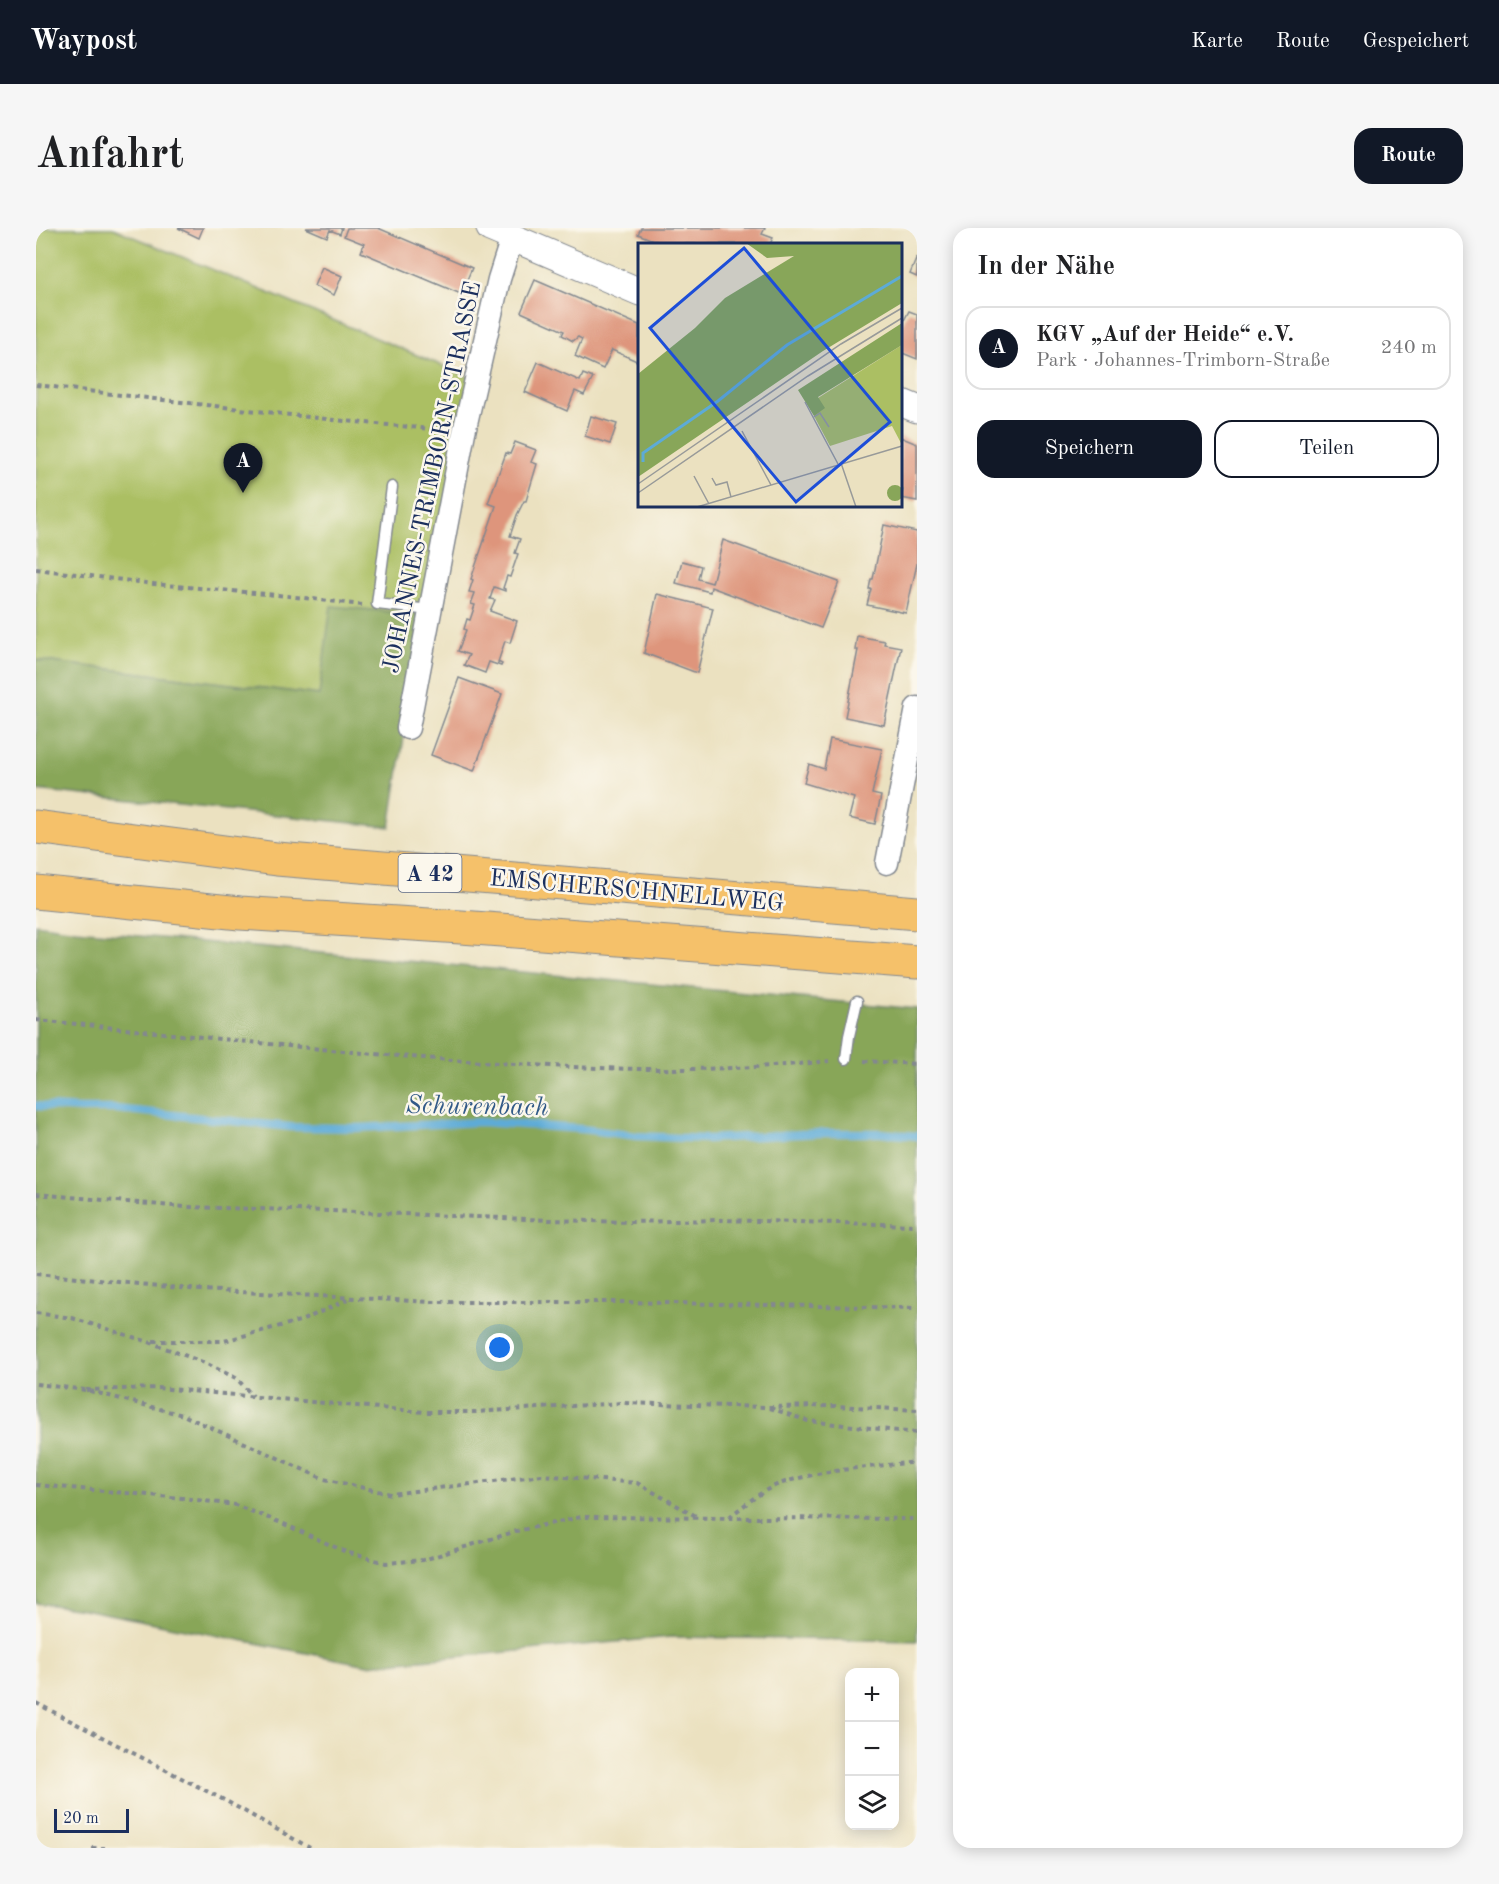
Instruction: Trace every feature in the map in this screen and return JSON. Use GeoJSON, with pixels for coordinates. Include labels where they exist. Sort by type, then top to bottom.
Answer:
{"type":"FeatureCollection","features":[{"type":"Feature","properties":{"kind":"highway","name":"EMSCHERSCHNELLWEG"},"geometry":{"type":"LineString","coordinates":[[36,827],[277,859],[917,913]]}},
{"type":"Feature","properties":{"kind":"highway","name":"EMSCHERSCHNELLWEG"},"geometry":{"type":"LineString","coordinates":[[36,892],[240,913],[461,927],[917,962]]}},
{"type":"Feature","properties":{"kind":"street"},"geometry":{"type":"LineString","coordinates":[[497,231],[638,292]]}},
{"type":"Feature","properties":{"kind":"street","name":"JOHANNES-TRIMBORN-STRASSE"},"geometry":{"type":"LineString","coordinates":[[408,728],[464,432],[499,279],[497,231]]}},
{"type":"Feature","properties":{"kind":"street"},"geometry":{"type":"LineString","coordinates":[[902,403],[917,409]]}},
{"type":"Feature","properties":{"kind":"street"},"geometry":{"type":"LineString","coordinates":[[887,864],[917,708]]}},
{"type":"Feature","properties":{"kind":"lane"},"geometry":{"type":"LineString","coordinates":[[392,487],[377,604],[430,609]]}},
{"type":"Feature","properties":{"kind":"lane"},"geometry":{"type":"LineString","coordinates":[[846,1059],[857,1001]]}},
{"type":"Feature","properties":{"kind":"path"},"geometry":{"type":"LineString","coordinates":[[36,385],[334,420],[464,432]]}},
{"type":"Feature","properties":{"kind":"path"},"geometry":{"type":"LineString","coordinates":[[36,569],[154,584],[360,605],[377,604]]}},
{"type":"Feature","properties":{"kind":"path"},"geometry":{"type":"LineString","coordinates":[[36,1020],[412,1058],[579,1068],[682,1070],[777,1067],[846,1059],[917,1064]]}},
{"type":"Feature","properties":{"kind":"path"},"geometry":{"type":"LineString","coordinates":[[36,1194],[184,1207],[551,1220],[630,1222],[720,1220],[917,1225]]}},
{"type":"Feature","properties":{"kind":"path"},"geometry":{"type":"LineString","coordinates":[[36,1274],[201,1290],[433,1302],[620,1302],[917,1308]]}},
{"type":"Feature","properties":{"kind":"path"},"geometry":{"type":"LineString","coordinates":[[149,1342],[224,1341],[303,1320],[351,1297]]}},
{"type":"Feature","properties":{"kind":"path"},"geometry":{"type":"LineString","coordinates":[[36,1313],[72,1318],[149,1342],[223,1370],[236,1378],[253,1397]]}},
{"type":"Feature","properties":{"kind":"path"},"geometry":{"type":"LineString","coordinates":[[36,1384],[86,1390],[183,1415],[324,1479],[391,1494],[542,1475],[637,1483],[699,1517]]}},
{"type":"Feature","properties":{"kind":"path"},"geometry":{"type":"LineString","coordinates":[[86,1390],[158,1388],[424,1412],[476,1412],[622,1403],[767,1407],[834,1406],[917,1410]]}},
{"type":"Feature","properties":{"kind":"path"},"geometry":{"type":"LineString","coordinates":[[767,1407],[808,1421],[917,1432]]}},
{"type":"Feature","properties":{"kind":"path"},"geometry":{"type":"LineString","coordinates":[[728,1518],[755,1497],[778,1485],[849,1469],[917,1462]]}},
{"type":"Feature","properties":{"kind":"path"},"geometry":{"type":"LineString","coordinates":[[36,1485],[236,1505],[276,1520],[345,1552],[386,1563],[423,1560],[517,1531],[581,1517],[917,1519]]}},
{"type":"Feature","properties":{"kind":"path"},"geometry":{"type":"LineString","coordinates":[[36,1702],[228,1802],[310,1848]]}},
{"type":"Feature","properties":{"kind":"path"},"geometry":{"type":"LineString","coordinates":[[92,1848],[105,1848]]}},
{"type":"Feature","properties":{"kind":"green space"},"geometry":{"type":"Polygon","coordinates":[[[36,228],[113,228],[474,379],[423,615],[320,695],[36,660],[36,228]]]}},
{"type":"Feature","properties":{"kind":"green space"},"geometry":{"type":"Polygon","coordinates":[[[331,606],[423,615],[390,827],[36,790],[36,660],[319,695],[331,606]]]}},
{"type":"Feature","properties":{"kind":"green space"},"geometry":{"type":"Polygon","coordinates":[[[36,924],[76,930],[917,1009],[917,1641],[671,1637],[367,1665],[83,1609],[36,1603],[36,924]]]}},
{"type":"Feature","properties":{"kind":"building"},"geometry":{"type":"Polygon","coordinates":[[[178,228],[203,228],[199,238],[178,228]]]}},
{"type":"Feature","properties":{"kind":"building"},"geometry":{"type":"Polygon","coordinates":[[[306,228],[342,228],[340,234],[330,230],[327,237],[306,228]]]}},
{"type":"Feature","properties":{"kind":"building"},"geometry":{"type":"Polygon","coordinates":[[[347,228],[378,228],[472,268],[461,294],[361,252],[364,244],[344,236],[347,228]]]}},
{"type":"Feature","properties":{"kind":"building"},"geometry":{"type":"Polygon","coordinates":[[[641,228],[765,228],[762,234],[773,238],[770,243],[660,243],[638,234],[641,228]]]}},
{"type":"Feature","properties":{"kind":"building"},"geometry":{"type":"Polygon","coordinates":[[[917,257],[917,277],[910,274],[917,257]]]}},
{"type":"Feature","properties":{"kind":"building"},"geometry":{"type":"Polygon","coordinates":[[[322,267],[342,276],[334,295],[314,286],[322,267]]]}},
{"type":"Feature","properties":{"kind":"building"},"geometry":{"type":"Polygon","coordinates":[[[535,280],[638,325],[638,362],[612,350],[603,369],[575,356],[582,339],[578,337],[573,341],[562,335],[564,331],[521,312],[535,280]]]}},
{"type":"Feature","properties":{"kind":"building"},"geometry":{"type":"Polygon","coordinates":[[[909,311],[917,314],[917,359],[902,353],[902,324],[909,311]]]}},
{"type":"Feature","properties":{"kind":"building"},"geometry":{"type":"Polygon","coordinates":[[[538,362],[580,381],[583,374],[593,378],[584,395],[575,391],[567,411],[525,392],[538,362]]]}},
{"type":"Feature","properties":{"kind":"building"},"geometry":{"type":"Polygon","coordinates":[[[591,416],[617,424],[610,444],[585,436],[591,416]]]}},
{"type":"Feature","properties":{"kind":"building"},"geometry":{"type":"Polygon","coordinates":[[[902,438],[917,444],[917,501],[902,498],[902,438]]]}},
{"type":"Feature","properties":{"kind":"building"},"geometry":{"type":"Polygon","coordinates":[[[515,442],[536,450],[531,462],[537,464],[526,501],[517,515],[510,536],[520,539],[515,553],[518,554],[510,577],[507,576],[503,588],[505,591],[494,587],[490,599],[495,600],[490,611],[517,621],[510,643],[505,641],[498,662],[502,664],[501,666],[489,662],[485,673],[464,665],[469,655],[458,651],[466,630],[464,629],[467,619],[470,620],[475,605],[471,604],[475,593],[469,592],[473,580],[471,579],[496,506],[488,503],[506,453],[510,454],[515,442]]]}},
{"type":"Feature","properties":{"kind":"building"},"geometry":{"type":"Polygon","coordinates":[[[884,525],[917,532],[917,564],[906,613],[867,605],[884,525]]]}},
{"type":"Feature","properties":{"kind":"building"},"geometry":{"type":"Polygon","coordinates":[[[723,540],[839,582],[821,628],[711,587],[710,592],[676,583],[682,561],[701,566],[698,579],[712,583],[723,540]]]}},
{"type":"Feature","properties":{"kind":"building"},"geometry":{"type":"Polygon","coordinates":[[[657,594],[713,608],[697,673],[644,653],[657,594]]]}},
{"type":"Feature","properties":{"kind":"building"},"geometry":{"type":"Polygon","coordinates":[[[857,636],[885,641],[884,644],[901,647],[884,725],[845,717],[858,650],[855,650],[857,636]]]}},
{"type":"Feature","properties":{"kind":"building"},"geometry":{"type":"Polygon","coordinates":[[[459,678],[502,694],[474,771],[431,755],[459,678]]]}},
{"type":"Feature","properties":{"kind":"building"},"geometry":{"type":"Polygon","coordinates":[[[830,739],[882,749],[872,794],[881,796],[875,824],[849,818],[854,798],[804,783],[809,764],[824,769],[830,739]]]}},
{"type":"Feature","properties":{"kind":"waterway","name":"Schurenbach"},"geometry":{"type":"LineString","coordinates":[[36,1106],[116,1109],[291,1127],[356,1128],[480,1122],[582,1129],[637,1136],[707,1139],[820,1133],[880,1133],[917,1136]]}},
{"type":"Feature","properties":{"kind":"place","name":"KGV „Auf der Heide“ e.V."},"geometry":{"type":"Point","coordinates":[243,493]}}]}
